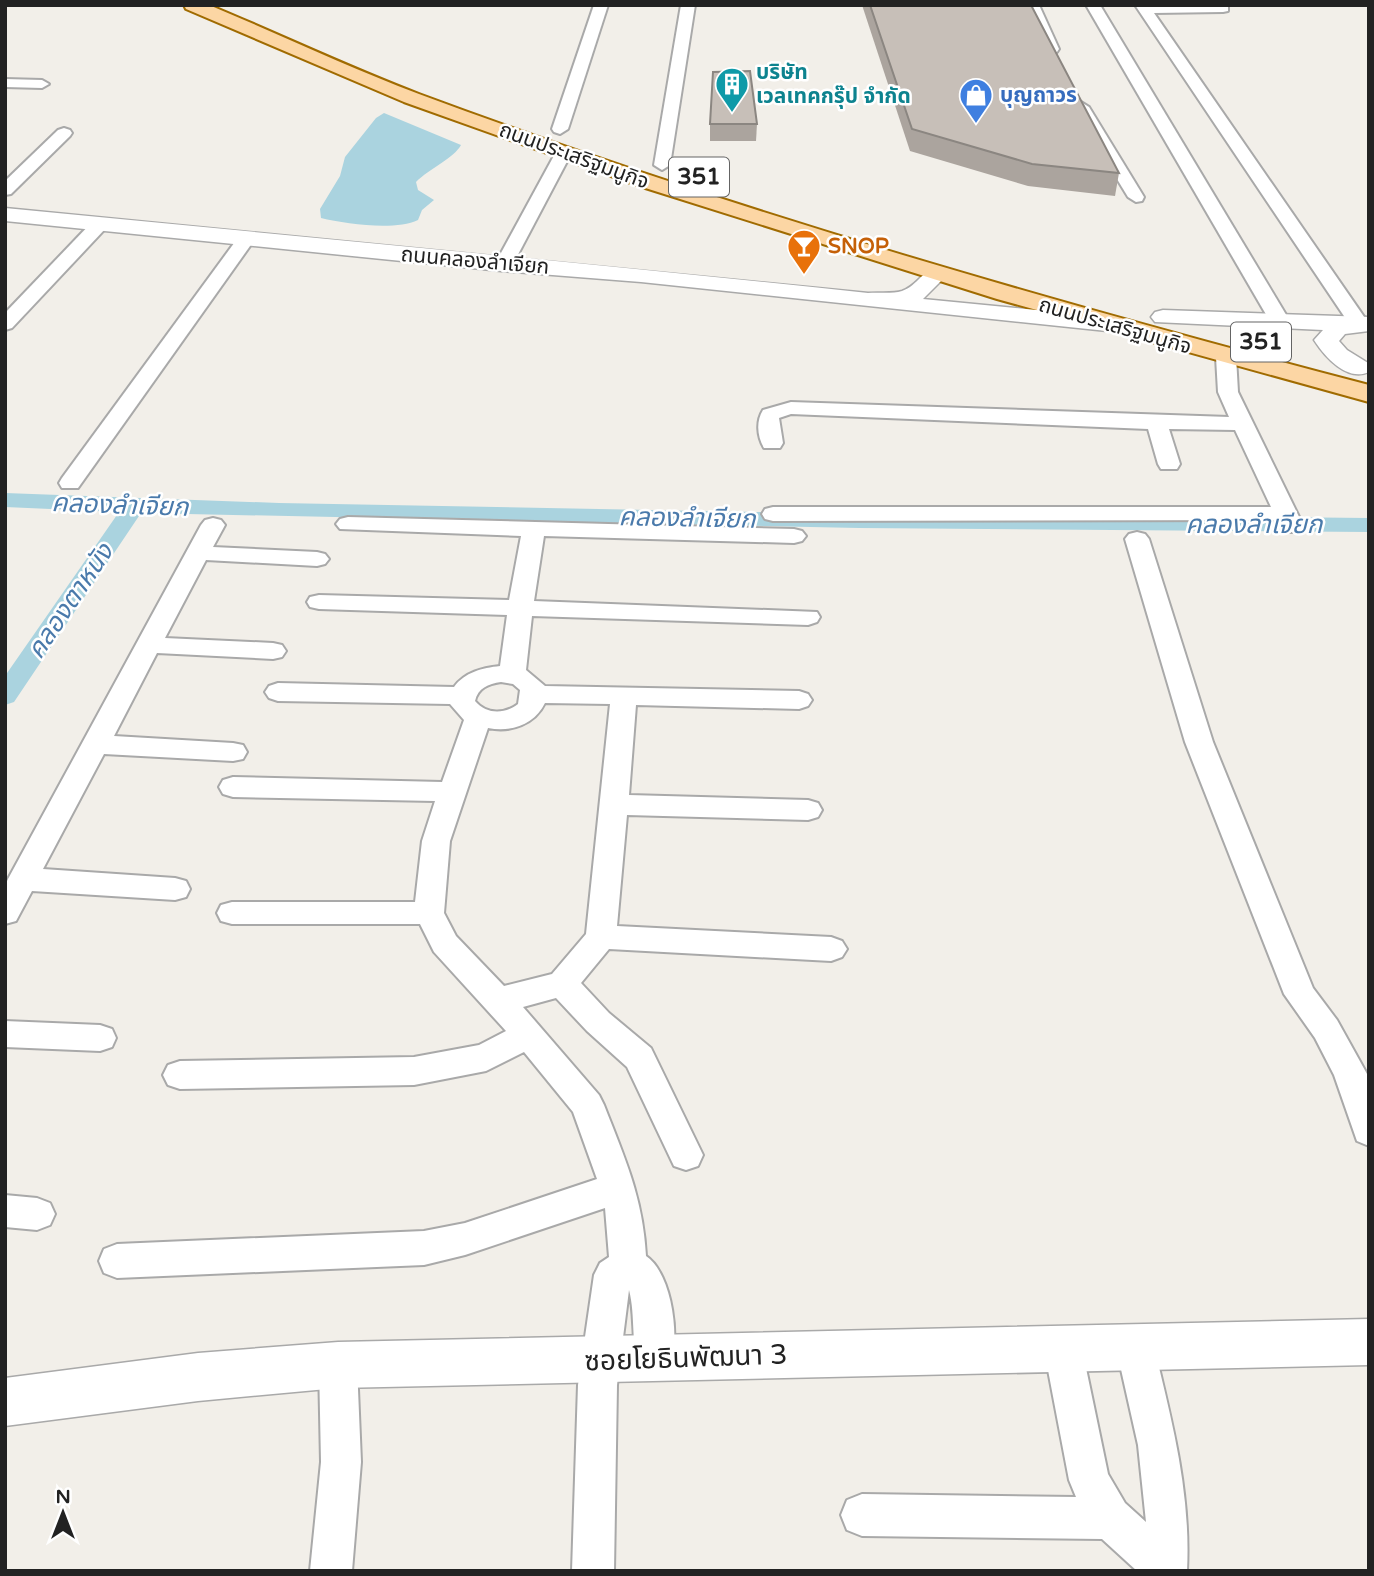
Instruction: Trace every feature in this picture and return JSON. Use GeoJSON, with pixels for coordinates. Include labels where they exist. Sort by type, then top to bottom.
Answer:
{"type":"FeatureCollection","features":[{"type":"Feature","properties":{"kind":"main road","name":"ถนนประเสริฐมนูกิจ"},"geometry":{"type":"LineString","coordinates":[[193,5],[408,96],[562,141],[662,165],[912,245],[1366,377]]}},
{"type":"Feature","properties":{"kind":"main road","name":"ถนนประเสริฐมนูกิจ"},"geometry":{"type":"LineString","coordinates":[[247,5],[562,141],[662,188],[937,274],[1226,357],[1366,377]]}},
{"type":"Feature","properties":{"kind":"street"},"geometry":{"type":"LineString","coordinates":[[504,264],[562,141],[601,5]]}},
{"type":"Feature","properties":{"kind":"street"},"geometry":{"type":"LineString","coordinates":[[662,165],[688,5]]}},
{"type":"Feature","properties":{"kind":"street"},"geometry":{"type":"LineString","coordinates":[[1032,5],[1058,62]]}},
{"type":"Feature","properties":{"kind":"street"},"geometry":{"type":"LineString","coordinates":[[1093,5],[1281,323]]}},
{"type":"Feature","properties":{"kind":"street"},"geometry":{"type":"LineString","coordinates":[[1144,7],[1364,324]]}},
{"type":"Feature","properties":{"kind":"street"},"geometry":{"type":"LineString","coordinates":[[1144,7],[1223,8]]}},
{"type":"Feature","properties":{"kind":"street"},"geometry":{"type":"LineString","coordinates":[[5,83],[42,84]]}},
{"type":"Feature","properties":{"kind":"street"},"geometry":{"type":"LineString","coordinates":[[1073,93],[1136,197]]}},
{"type":"Feature","properties":{"kind":"street"},"geometry":{"type":"LineString","coordinates":[[5,190],[64,133]]}},
{"type":"Feature","properties":{"kind":"street","name":"ถนนคลองลำเจียก"},"geometry":{"type":"LineString","coordinates":[[5,214],[504,264],[641,275],[868,300],[903,298],[920,293],[937,274]]}},
{"type":"Feature","properties":{"kind":"street"},"geometry":{"type":"LineString","coordinates":[[5,324],[100,224]]}},
{"type":"Feature","properties":{"kind":"street"},"geometry":{"type":"LineString","coordinates":[[70,482],[246,239]]}},
{"type":"Feature","properties":{"kind":"street"},"geometry":{"type":"LineString","coordinates":[[868,300],[1107,324]]}},
{"type":"Feature","properties":{"kind":"street"},"geometry":{"type":"LineString","coordinates":[[1163,317],[1364,324]]}},
{"type":"Feature","properties":{"kind":"street"},"geometry":{"type":"LineString","coordinates":[[1364,324],[1337,329],[1326,340],[1338,355],[1366,377]]}},
{"type":"Feature","properties":{"kind":"street"},"geometry":{"type":"LineString","coordinates":[[773,514],[1238,515],[1288,519],[1228,392],[1226,357]]}},
{"type":"Feature","properties":{"kind":"street"},"geometry":{"type":"LineString","coordinates":[[772,443],[768,421],[770,413],[791,408],[1157,423],[1245,424]]}},
{"type":"Feature","properties":{"kind":"street"},"geometry":{"type":"LineString","coordinates":[[1157,423],[1169,464]]}},
{"type":"Feature","properties":{"kind":"street"},"geometry":{"type":"LineString","coordinates":[[348,524],[794,536]]}},
{"type":"Feature","properties":{"kind":"street"},"geometry":{"type":"LineString","coordinates":[[5,913],[213,525]]}},
{"type":"Feature","properties":{"kind":"street"},"geometry":{"type":"LineString","coordinates":[[512,675],[534,530]]}},
{"type":"Feature","properties":{"kind":"street"},"geometry":{"type":"LineString","coordinates":[[1137,538],[1199,742],[1300,994],[1326,1028],[1350,1074],[1369,1131]]}},
{"type":"Feature","properties":{"kind":"street"},"geometry":{"type":"LineString","coordinates":[[198,553],[317,559]]}},
{"type":"Feature","properties":{"kind":"street"},"geometry":{"type":"LineString","coordinates":[[318,602],[808,617]]}},
{"type":"Feature","properties":{"kind":"street"},"geometry":{"type":"LineString","coordinates":[[149,645],[273,651]]}},
{"type":"Feature","properties":{"kind":"street"},"geometry":{"type":"LineString","coordinates":[[278,692],[470,707],[500,721],[522,715],[535,701],[535,694],[528,682],[512,675],[501,674],[472,682],[470,707],[453,792],[436,841],[429,913],[445,944],[529,1034],[587,1105],[618,1188],[626,1220],[628,1265]]}},
{"type":"Feature","properties":{"kind":"street"},"geometry":{"type":"LineString","coordinates":[[535,694],[799,700]]}},
{"type":"Feature","properties":{"kind":"street"},"geometry":{"type":"LineString","coordinates":[[497,1001],[562,984],[601,937],[624,696]]}},
{"type":"Feature","properties":{"kind":"street"},"geometry":{"type":"LineString","coordinates":[[97,744],[233,752]]}},
{"type":"Feature","properties":{"kind":"street"},"geometry":{"type":"LineString","coordinates":[[233,787],[453,792]]}},
{"type":"Feature","properties":{"kind":"street"},"geometry":{"type":"LineString","coordinates":[[613,805],[808,810]]}},
{"type":"Feature","properties":{"kind":"street"},"geometry":{"type":"LineString","coordinates":[[23,879],[175,889]]}},
{"type":"Feature","properties":{"kind":"street"},"geometry":{"type":"LineString","coordinates":[[232,913],[429,913]]}},
{"type":"Feature","properties":{"kind":"street"},"geometry":{"type":"LineString","coordinates":[[601,937],[831,949]]}},
{"type":"Feature","properties":{"kind":"street"},"geometry":{"type":"LineString","coordinates":[[562,984],[598,1022],[639,1058],[686,1155]]}},
{"type":"Feature","properties":{"kind":"street"},"geometry":{"type":"LineString","coordinates":[[5,1034],[100,1038]]}},
{"type":"Feature","properties":{"kind":"street"},"geometry":{"type":"LineString","coordinates":[[180,1075],[414,1071],[485,1057],[529,1034]]}},
{"type":"Feature","properties":{"kind":"street"},"geometry":{"type":"LineString","coordinates":[[117,1261],[424,1248],[465,1239],[618,1188]]}},
{"type":"Feature","properties":{"kind":"street"},"geometry":{"type":"LineString","coordinates":[[628,1265],[643,1275],[653,1309],[655,1359]]}},
{"type":"Feature","properties":{"kind":"street"},"geometry":{"type":"LineString","coordinates":[[593,1571],[598,1361],[604,1312],[613,1275],[628,1265]]}},
{"type":"Feature","properties":{"kind":"street","name":"ซอยโยธินพัฒนา 3"},"geometry":{"type":"LineString","coordinates":[[7,1411],[198,1377],[338,1365],[1369,1342]]}},
{"type":"Feature","properties":{"kind":"street"},"geometry":{"type":"LineString","coordinates":[[1135,1347],[1157,1445],[1168,1532],[1166,1569]]}},
{"type":"Feature","properties":{"kind":"street"},"geometry":{"type":"LineString","coordinates":[[1063,1349],[1089,1480],[1110,1518],[1166,1569]]}},
{"type":"Feature","properties":{"kind":"street"},"geometry":{"type":"LineString","coordinates":[[331,1571],[341,1462],[338,1365]]}},
{"type":"Feature","properties":{"kind":"street"},"geometry":{"type":"LineString","coordinates":[[862,1515],[1110,1518]]}},
{"type":"Feature","properties":{"kind":"water"},"geometry":{"type":"Polygon","coordinates":[[[384,113],[461,145],[416,182],[418,190],[434,200],[422,210],[418,220],[397,225],[357,224],[321,218],[320,209],[340,176],[345,157],[376,118],[384,113]]]}},
{"type":"Feature","properties":{"kind":"building"},"geometry":{"type":"Polygon","coordinates":[[[870,5],[1031,5],[1119,173],[1032,164],[912,129],[870,5]]]}},
{"type":"Feature","properties":{"kind":"building","name":"บริษัท เวลเทคกรุ๊ป จำกัด"},"geometry":{"type":"Polygon","coordinates":[[[750,71],[757,124],[710,124],[713,72],[750,71]]]}},
{"type":"Feature","properties":{"kind":"waterway","name":"คลองลำเจียก"},"geometry":{"type":"LineString","coordinates":[[5,500],[279,510],[757,519],[1369,525]]}},
{"type":"Feature","properties":{"kind":"waterway","name":"คลองตาหนัง"},"geometry":{"type":"LineString","coordinates":[[5,696],[134,507]]}},
{"type":"Feature","properties":{"kind":"place","name":"บริษัท เวลเทคกรุ๊ป จำกัด"},"geometry":{"type":"Point","coordinates":[732,114]}},
{"type":"Feature","properties":{"kind":"place","name":"บุญถาวร"},"geometry":{"type":"Point","coordinates":[976,125]}},
{"type":"Feature","properties":{"kind":"place","name":"SNOP"},"geometry":{"type":"Point","coordinates":[804,276]}}]}
